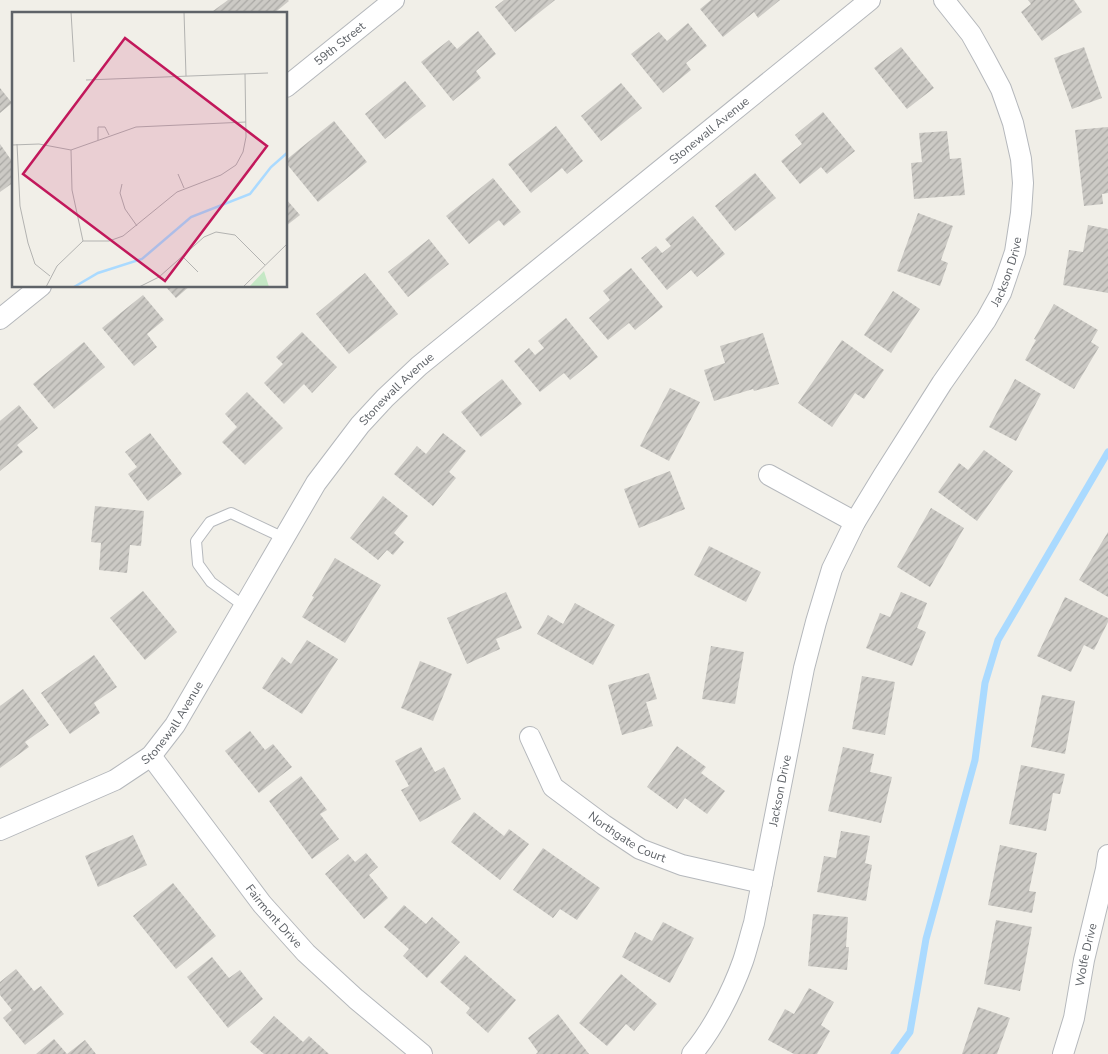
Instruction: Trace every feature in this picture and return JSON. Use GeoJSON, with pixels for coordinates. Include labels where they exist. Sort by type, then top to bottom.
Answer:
{"type":"FeatureCollection","features":[{"type":"Feature","properties":{"kind":"street","name":"59th Street"},"geometry":{"type":"LineString","coordinates":[[288,85],[394,0]]}},
{"type":"Feature","properties":{"kind":"street","name":"Stonewall Avenue"},"geometry":{"type":"LineString","coordinates":[[0,830],[115,780],[152,756],[175,724],[316,483],[355,432],[385,398],[419,366],[870,0]]}},
{"type":"Feature","properties":{"kind":"street","name":"Jackson Drive"},"geometry":{"type":"LineString","coordinates":[[692,1054],[701,1043],[731,990],[743,961],[754,923],[804,668],[832,569],[855,522],[942,382],[986,320],[1001,293],[1015,252],[1023,183],[1021,159],[1013,124],[1001,89],[985,59],[971,34],[944,0]]}},
{"type":"Feature","properties":{"kind":"street"},"geometry":{"type":"LineString","coordinates":[[0,319],[39,288]]}},
{"type":"Feature","properties":{"kind":"street"},"geometry":{"type":"LineString","coordinates":[[769,475],[855,522]]}},
{"type":"Feature","properties":{"kind":"street","name":"Northgate Court"},"geometry":{"type":"LineString","coordinates":[[530,737],[553,787],[640,849],[682,865],[762,883]]}},
{"type":"Feature","properties":{"kind":"street","name":"Fairmont Drive"},"geometry":{"type":"LineString","coordinates":[[152,756],[262,904],[306,952],[356,999],[422,1054]]}},
{"type":"Feature","properties":{"kind":"street","name":"Wolfe Drive"},"geometry":{"type":"LineString","coordinates":[[1063,1054],[1074,1018],[1084,960],[1107,865]]}},
{"type":"Feature","properties":{"kind":"lane"},"geometry":{"type":"LineString","coordinates":[[244,606],[210,582],[198,564],[196,541],[210,522],[231,513],[284,538]]}},
{"type":"Feature","properties":{"kind":"building"},"geometry":{"type":"Polygon","coordinates":[[[228,0],[289,1],[275,12],[212,12],[228,0]]]}},
{"type":"Feature","properties":{"kind":"building"},"geometry":{"type":"Polygon","coordinates":[[[504,0],[555,0],[515,32],[495,7],[504,0]]]}},
{"type":"Feature","properties":{"kind":"building"},"geometry":{"type":"Polygon","coordinates":[[[711,0],[780,0],[758,18],[754,12],[723,37],[700,9],[711,0]]]}},
{"type":"Feature","properties":{"kind":"building"},"geometry":{"type":"Polygon","coordinates":[[[1028,0],[1074,0],[1082,12],[1042,41],[1021,12],[1031,4],[1028,0]]]}},
{"type":"Feature","properties":{"kind":"building"},"geometry":{"type":"Polygon","coordinates":[[[688,23],[707,46],[686,63],[691,70],[663,93],[631,54],[659,32],[667,41],[688,23]]]}},
{"type":"Feature","properties":{"kind":"building"},"geometry":{"type":"Polygon","coordinates":[[[478,31],[496,54],[476,71],[481,78],[453,101],[421,62],[449,40],[457,49],[478,31]]]}},
{"type":"Feature","properties":{"kind":"building"},"geometry":{"type":"Polygon","coordinates":[[[901,47],[934,88],[907,109],[874,68],[901,47]]]}},
{"type":"Feature","properties":{"kind":"building"},"geometry":{"type":"Polygon","coordinates":[[[1084,47],[1102,98],[1072,109],[1054,58],[1084,47]]]}},
{"type":"Feature","properties":{"kind":"building"},"geometry":{"type":"Polygon","coordinates":[[[405,81],[426,106],[385,139],[365,114],[405,81]]]}},
{"type":"Feature","properties":{"kind":"building"},"geometry":{"type":"Polygon","coordinates":[[[621,83],[642,108],[601,141],[581,116],[621,83]]]}},
{"type":"Feature","properties":{"kind":"building"},"geometry":{"type":"Polygon","coordinates":[[[0,88],[12,103],[0,113],[0,88]]]}},
{"type":"Feature","properties":{"kind":"building"},"geometry":{"type":"Polygon","coordinates":[[[823,112],[855,151],[827,174],[821,167],[800,184],[781,161],[802,144],[795,135],[823,112]]]}},
{"type":"Feature","properties":{"kind":"building"},"geometry":{"type":"Polygon","coordinates":[[[334,121],[367,162],[318,202],[288,165],[288,158],[334,121]]]}},
{"type":"Feature","properties":{"kind":"building"},"geometry":{"type":"Polygon","coordinates":[[[556,126],[583,161],[567,174],[562,168],[531,193],[508,164],[556,126]]]}},
{"type":"Feature","properties":{"kind":"building"},"geometry":{"type":"Polygon","coordinates":[[[1108,127],[1108,193],[1102,194],[1103,204],[1084,206],[1075,130],[1108,127]]]}},
{"type":"Feature","properties":{"kind":"building"},"geometry":{"type":"Polygon","coordinates":[[[947,131],[950,159],[961,158],[965,195],[914,199],[911,163],[922,162],[919,133],[947,131]]]}},
{"type":"Feature","properties":{"kind":"building"},"geometry":{"type":"Polygon","coordinates":[[[0,144],[12,161],[12,183],[0,192],[0,144]]]}},
{"type":"Feature","properties":{"kind":"building"},"geometry":{"type":"Polygon","coordinates":[[[755,173],[776,198],[735,231],[715,206],[755,173]]]}},
{"type":"Feature","properties":{"kind":"building"},"geometry":{"type":"Polygon","coordinates":[[[493,178],[521,212],[504,226],[499,220],[469,244],[446,216],[493,178]]]}},
{"type":"Feature","properties":{"kind":"building"},"geometry":{"type":"Polygon","coordinates":[[[288,201],[300,215],[288,224],[288,201]]]}},
{"type":"Feature","properties":{"kind":"building"},"geometry":{"type":"Polygon","coordinates":[[[918,213],[953,226],[941,260],[948,263],[940,286],[897,271],[918,213]]]}},
{"type":"Feature","properties":{"kind":"building"},"geometry":{"type":"Polygon","coordinates":[[[693,216],[725,254],[697,277],[691,270],[667,290],[641,258],[656,246],[662,253],[671,246],[665,239],[693,216]]]}},
{"type":"Feature","properties":{"kind":"building"},"geometry":{"type":"Polygon","coordinates":[[[1088,225],[1108,229],[1108,293],[1063,285],[1069,250],[1083,252],[1088,225]]]}},
{"type":"Feature","properties":{"kind":"building"},"geometry":{"type":"Polygon","coordinates":[[[429,239],[449,264],[408,297],[388,272],[429,239]]]}},
{"type":"Feature","properties":{"kind":"building"},"geometry":{"type":"Polygon","coordinates":[[[631,268],[663,307],[635,330],[629,323],[608,340],[589,318],[610,300],[603,291],[631,268]]]}},
{"type":"Feature","properties":{"kind":"building"},"geometry":{"type":"Polygon","coordinates":[[[365,273],[398,314],[349,354],[316,314],[365,273]]]}},
{"type":"Feature","properties":{"kind":"building"},"geometry":{"type":"Polygon","coordinates":[[[167,288],[188,288],[176,298],[167,288]]]}},
{"type":"Feature","properties":{"kind":"building"},"geometry":{"type":"Polygon","coordinates":[[[893,291],[920,309],[891,353],[864,335],[893,291]]]}},
{"type":"Feature","properties":{"kind":"building"},"geometry":{"type":"Polygon","coordinates":[[[143,295],[164,320],[147,334],[157,347],[134,366],[102,328],[143,295]]]}},
{"type":"Feature","properties":{"kind":"building"},"geometry":{"type":"Polygon","coordinates":[[[1054,304],[1098,330],[1091,342],[1099,347],[1074,389],[1025,360],[1036,340],[1034,339],[1054,304]]]}},
{"type":"Feature","properties":{"kind":"building"},"geometry":{"type":"Polygon","coordinates":[[[566,318],[598,357],[570,380],[564,373],[540,392],[514,361],[529,348],[535,355],[544,348],[538,341],[566,318]]]}},
{"type":"Feature","properties":{"kind":"building"},"geometry":{"type":"Polygon","coordinates":[[[302,332],[337,367],[312,393],[304,384],[284,404],[264,383],[283,364],[276,357],[302,332]]]}},
{"type":"Feature","properties":{"kind":"building"},"geometry":{"type":"Polygon","coordinates":[[[763,333],[779,384],[754,391],[753,389],[714,401],[704,370],[725,363],[720,346],[763,333]]]}},
{"type":"Feature","properties":{"kind":"building"},"geometry":{"type":"Polygon","coordinates":[[[842,340],[884,370],[864,399],[855,393],[832,427],[798,403],[842,340]]]}},
{"type":"Feature","properties":{"kind":"building"},"geometry":{"type":"Polygon","coordinates":[[[84,342],[105,367],[54,409],[33,384],[84,342]]]}},
{"type":"Feature","properties":{"kind":"building"},"geometry":{"type":"Polygon","coordinates":[[[502,379],[522,404],[481,437],[461,412],[502,379]]]}},
{"type":"Feature","properties":{"kind":"building"},"geometry":{"type":"Polygon","coordinates":[[[1015,379],[1041,394],[1016,441],[989,427],[1015,379]]]}},
{"type":"Feature","properties":{"kind":"building"},"geometry":{"type":"Polygon","coordinates":[[[670,388],[700,402],[669,461],[640,446],[670,388]]]}},
{"type":"Feature","properties":{"kind":"building"},"geometry":{"type":"Polygon","coordinates":[[[247,392],[283,428],[245,465],[222,442],[237,427],[225,414],[247,392]]]}},
{"type":"Feature","properties":{"kind":"building"},"geometry":{"type":"Polygon","coordinates":[[[19,405],[38,428],[17,445],[23,452],[0,471],[0,421],[19,405]]]}},
{"type":"Feature","properties":{"kind":"building"},"geometry":{"type":"Polygon","coordinates":[[[150,433],[182,474],[148,501],[128,474],[137,467],[125,452],[150,433]]]}},
{"type":"Feature","properties":{"kind":"building"},"geometry":{"type":"Polygon","coordinates":[[[443,433],[466,451],[449,472],[456,478],[433,506],[394,474],[417,446],[426,454],[443,433]]]}},
{"type":"Feature","properties":{"kind":"building"},"geometry":{"type":"Polygon","coordinates":[[[984,450],[1013,471],[977,521],[938,492],[959,463],[968,470],[984,450]]]}},
{"type":"Feature","properties":{"kind":"building"},"geometry":{"type":"Polygon","coordinates":[[[670,471],[685,509],[639,528],[624,489],[670,471]]]}},
{"type":"Feature","properties":{"kind":"building"},"geometry":{"type":"Polygon","coordinates":[[[383,496],[408,516],[394,533],[404,542],[393,555],[387,550],[378,560],[350,538],[383,496]]]}},
{"type":"Feature","properties":{"kind":"building"},"geometry":{"type":"Polygon","coordinates":[[[95,506],[144,511],[141,546],[130,545],[127,573],[99,570],[101,543],[91,542],[95,506]]]}},
{"type":"Feature","properties":{"kind":"building"},"geometry":{"type":"Polygon","coordinates":[[[931,508],[964,528],[930,587],[897,567],[931,508]]]}},
{"type":"Feature","properties":{"kind":"building"},"geometry":{"type":"Polygon","coordinates":[[[1108,532],[1108,597],[1079,580],[1108,532]]]}},
{"type":"Feature","properties":{"kind":"building"},"geometry":{"type":"Polygon","coordinates":[[[709,546],[761,572],[746,602],[694,575],[709,546]]]}},
{"type":"Feature","properties":{"kind":"building"},"geometry":{"type":"Polygon","coordinates":[[[335,558],[381,585],[345,643],[302,617],[314,597],[312,596],[335,558]]]}},
{"type":"Feature","properties":{"kind":"building"},"geometry":{"type":"Polygon","coordinates":[[[143,591],[177,632],[145,660],[110,618],[143,591]]]}},
{"type":"Feature","properties":{"kind":"building"},"geometry":{"type":"Polygon","coordinates":[[[506,592],[522,628],[496,639],[500,649],[467,664],[447,618],[506,592]]]}},
{"type":"Feature","properties":{"kind":"building"},"geometry":{"type":"Polygon","coordinates":[[[901,592],[927,603],[917,628],[926,632],[912,666],[866,648],[880,613],[890,617],[901,592]]]}},
{"type":"Feature","properties":{"kind":"building"},"geometry":{"type":"Polygon","coordinates":[[[1065,597],[1108,618],[1108,622],[1094,650],[1084,645],[1071,672],[1037,656],[1065,597]]]}},
{"type":"Feature","properties":{"kind":"building"},"geometry":{"type":"Polygon","coordinates":[[[575,603],[615,625],[593,665],[537,634],[548,615],[563,624],[575,603]]]}},
{"type":"Feature","properties":{"kind":"building"},"geometry":{"type":"Polygon","coordinates":[[[307,640],[338,659],[302,714],[262,688],[282,657],[291,664],[307,640]]]}},
{"type":"Feature","properties":{"kind":"building"},"geometry":{"type":"Polygon","coordinates":[[[711,646],[744,652],[735,704],[702,699],[711,646]]]}},
{"type":"Feature","properties":{"kind":"building"},"geometry":{"type":"Polygon","coordinates":[[[94,655],[117,687],[94,703],[100,713],[70,734],[41,693],[94,655]]]}},
{"type":"Feature","properties":{"kind":"building"},"geometry":{"type":"Polygon","coordinates":[[[420,661],[452,674],[433,721],[401,708],[420,661]]]}},
{"type":"Feature","properties":{"kind":"building"},"geometry":{"type":"Polygon","coordinates":[[[649,673],[657,699],[646,702],[653,726],[622,735],[608,685],[649,673]]]}},
{"type":"Feature","properties":{"kind":"building"},"geometry":{"type":"Polygon","coordinates":[[[862,676],[895,682],[885,735],[852,729],[862,676]]]}},
{"type":"Feature","properties":{"kind":"building"},"geometry":{"type":"Polygon","coordinates":[[[23,689],[49,725],[25,742],[29,747],[0,768],[0,706],[23,689]]]}},
{"type":"Feature","properties":{"kind":"building"},"geometry":{"type":"Polygon","coordinates":[[[1042,695],[1075,701],[1065,754],[1031,747],[1042,695]]]}},
{"type":"Feature","properties":{"kind":"building"},"geometry":{"type":"Polygon","coordinates":[[[250,731],[265,750],[273,744],[292,767],[259,793],[225,751],[250,731]]]}},
{"type":"Feature","properties":{"kind":"building"},"geometry":{"type":"Polygon","coordinates":[[[677,746],[706,767],[701,773],[725,791],[707,814],[685,798],[677,809],[647,787],[677,746]]]}},
{"type":"Feature","properties":{"kind":"building"},"geometry":{"type":"Polygon","coordinates":[[[421,747],[435,772],[444,767],[461,799],[420,822],[401,790],[409,786],[395,761],[421,747]]]}},
{"type":"Feature","properties":{"kind":"building"},"geometry":{"type":"Polygon","coordinates":[[[843,747],[874,754],[870,772],[892,777],[881,823],[828,811],[843,747]]]}},
{"type":"Feature","properties":{"kind":"building"},"geometry":{"type":"Polygon","coordinates":[[[1021,765],[1065,774],[1060,794],[1053,793],[1046,831],[1009,824],[1021,765]]]}},
{"type":"Feature","properties":{"kind":"building"},"geometry":{"type":"Polygon","coordinates":[[[301,776],[327,810],[320,814],[339,839],[312,859],[269,801],[301,776]]]}},
{"type":"Feature","properties":{"kind":"building"},"geometry":{"type":"Polygon","coordinates":[[[474,812],[504,836],[509,829],[529,844],[500,880],[451,842],[474,812]]]}},
{"type":"Feature","properties":{"kind":"building"},"geometry":{"type":"Polygon","coordinates":[[[841,831],[870,836],[865,863],[872,865],[866,901],[817,892],[824,856],[836,858],[841,831]]]}},
{"type":"Feature","properties":{"kind":"building"},"geometry":{"type":"Polygon","coordinates":[[[133,835],[147,865],[98,887],[85,856],[133,835]]]}},
{"type":"Feature","properties":{"kind":"building"},"geometry":{"type":"Polygon","coordinates":[[[1000,845],[1037,853],[1029,891],[1036,892],[1032,913],[988,905],[1000,845]]]}},
{"type":"Feature","properties":{"kind":"building"},"geometry":{"type":"Polygon","coordinates":[[[543,848],[600,888],[577,920],[560,909],[553,918],[513,890],[543,848]]]}},
{"type":"Feature","properties":{"kind":"building"},"geometry":{"type":"Polygon","coordinates":[[[366,853],[378,867],[369,875],[388,898],[364,919],[325,874],[348,854],[355,862],[366,853]]]}},
{"type":"Feature","properties":{"kind":"building"},"geometry":{"type":"Polygon","coordinates":[[[173,883],[216,936],[176,969],[133,916],[173,883]]]}},
{"type":"Feature","properties":{"kind":"building"},"geometry":{"type":"Polygon","coordinates":[[[404,905],[426,924],[432,917],[460,942],[427,978],[403,956],[409,949],[384,927],[404,905]]]}},
{"type":"Feature","properties":{"kind":"building"},"geometry":{"type":"Polygon","coordinates":[[[813,914],[848,917],[846,947],[849,947],[847,970],[808,966],[813,914]]]}},
{"type":"Feature","properties":{"kind":"building"},"geometry":{"type":"Polygon","coordinates":[[[996,920],[1032,927],[1020,991],[984,984],[996,920]]]}},
{"type":"Feature","properties":{"kind":"building"},"geometry":{"type":"Polygon","coordinates":[[[663,922],[694,938],[670,983],[622,957],[635,932],[652,941],[663,922]]]}},
{"type":"Feature","properties":{"kind":"building"},"geometry":{"type":"Polygon","coordinates":[[[465,955],[516,1000],[488,1033],[466,1013],[470,1008],[440,982],[465,955]]]}},
{"type":"Feature","properties":{"kind":"building"},"geometry":{"type":"Polygon","coordinates":[[[212,957],[229,978],[240,970],[263,999],[228,1028],[187,977],[212,957]]]}},
{"type":"Feature","properties":{"kind":"building"},"geometry":{"type":"Polygon","coordinates":[[[16,969],[34,991],[41,986],[64,1014],[25,1045],[3,1018],[12,1010],[0,995],[0,982],[16,969]]]}},
{"type":"Feature","properties":{"kind":"building"},"geometry":{"type":"Polygon","coordinates":[[[621,974],[657,1004],[634,1031],[626,1024],[607,1046],[579,1023],[621,974]]]}},
{"type":"Feature","properties":{"kind":"building"},"geometry":{"type":"Polygon","coordinates":[[[809,988],[834,1002],[821,1025],[830,1031],[817,1054],[794,1054],[768,1040],[785,1009],[794,1014],[809,988]]]}},
{"type":"Feature","properties":{"kind":"building"},"geometry":{"type":"Polygon","coordinates":[[[978,1007],[1010,1018],[997,1054],[962,1054],[978,1007]]]}},
{"type":"Feature","properties":{"kind":"building"},"geometry":{"type":"Polygon","coordinates":[[[558,1014],[589,1054],[536,1054],[538,1052],[528,1038],[558,1014]]]}},
{"type":"Feature","properties":{"kind":"building"},"geometry":{"type":"Polygon","coordinates":[[[274,1016],[303,1042],[309,1036],[329,1054],[264,1054],[250,1042],[274,1016]]]}},
{"type":"Feature","properties":{"kind":"building"},"geometry":{"type":"Polygon","coordinates":[[[54,1039],[67,1054],[36,1054],[54,1039]]]}},
{"type":"Feature","properties":{"kind":"building"},"geometry":{"type":"Polygon","coordinates":[[[85,1040],[96,1054],[67,1054],[85,1040]]]}},
{"type":"Feature","properties":{"kind":"waterway"},"geometry":{"type":"LineString","coordinates":[[894,1054],[910,1032],[926,939],[975,760],[985,683],[998,640],[1108,452]]}}]}
